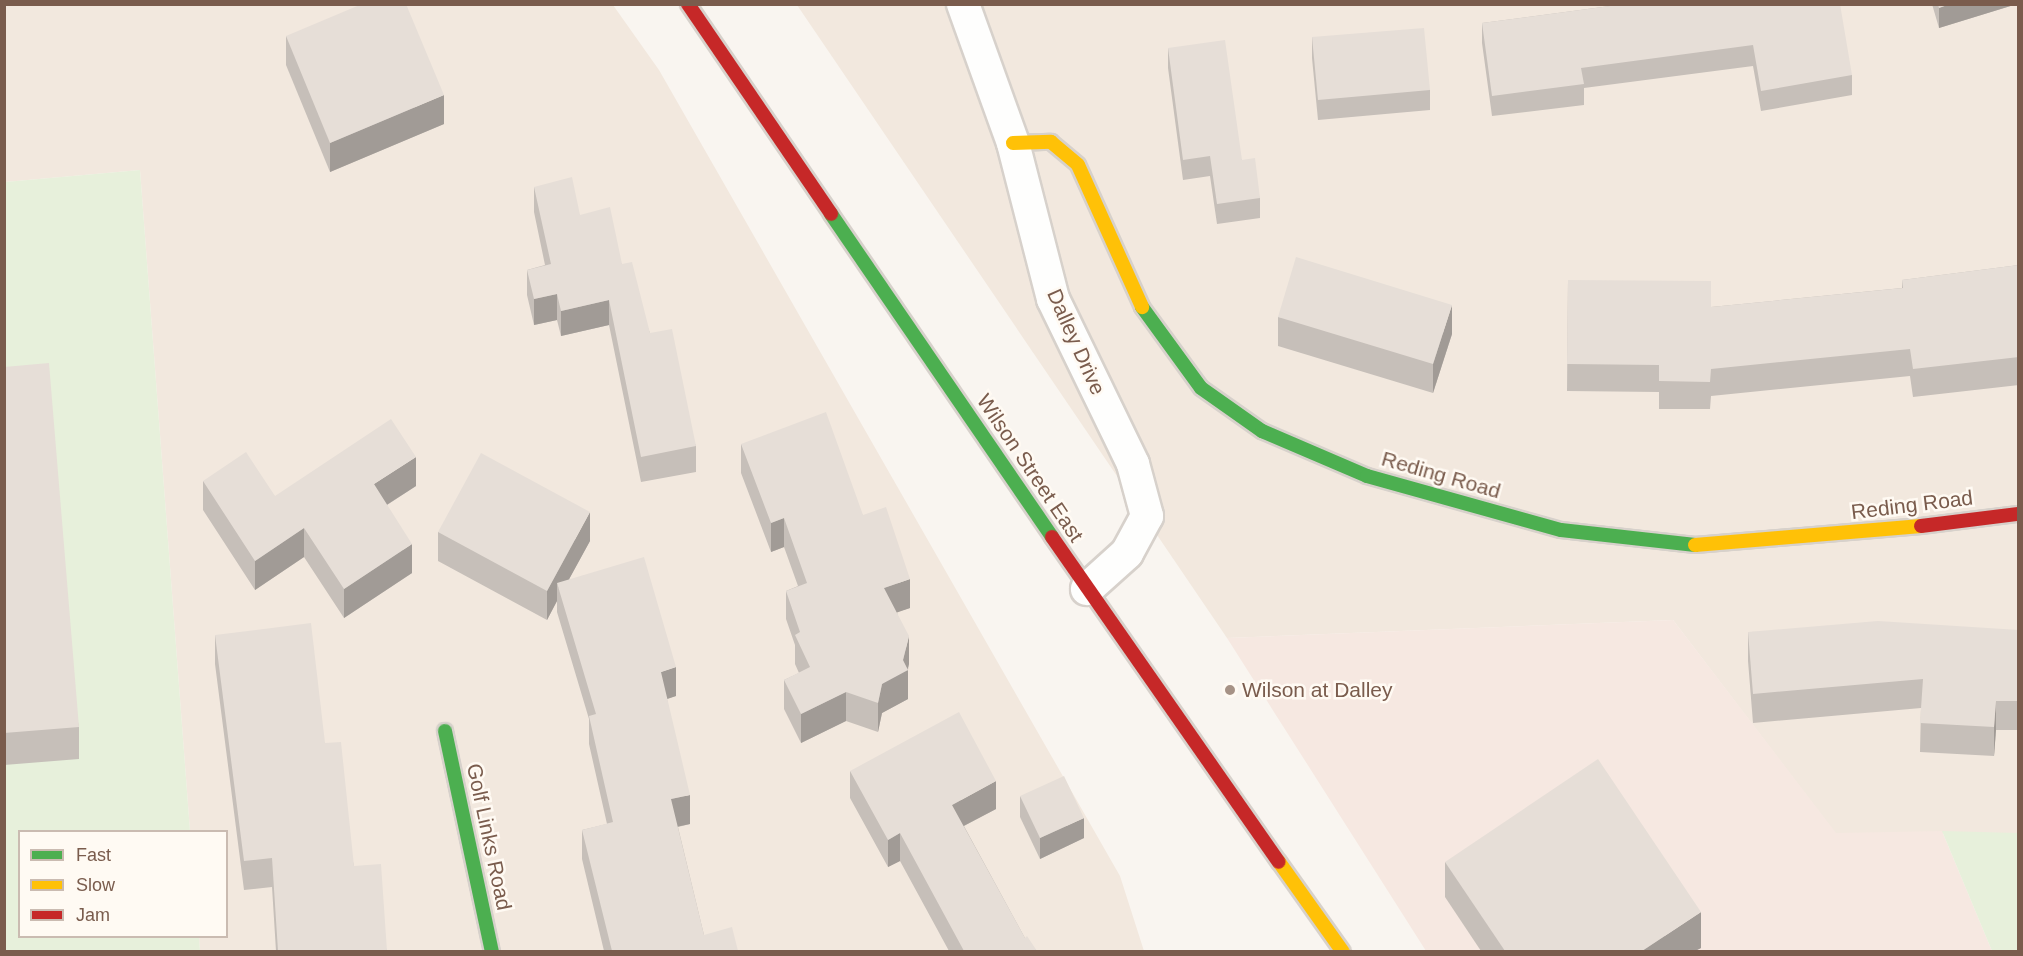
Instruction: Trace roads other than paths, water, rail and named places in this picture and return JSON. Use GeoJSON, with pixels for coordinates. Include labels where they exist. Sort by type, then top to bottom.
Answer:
{"type":"FeatureCollection","features":[{"type":"Feature","properties":{"kind":"street","name":"Wilson Street East"},"geometry":{"type":"LineString","coordinates":[[688,4],[1087,589],[1343,951]]}},
{"type":"Feature","properties":{"kind":"street","name":"Dalley Drive"},"geometry":{"type":"LineString","coordinates":[[963,4],[1013,143],[1053,299],[1133,464],[1147,516],[1127,552],[1087,589]]}},
{"type":"Feature","properties":{"kind":"street","name":"Reding Road"},"geometry":{"type":"LineString","coordinates":[[1013,143],[1051,142],[1078,165],[1137,300],[1201,388],[1262,430],[1366,476],[1561,530],[1685,546],[1862,533],[2019,514]]}},
{"type":"Feature","properties":{"kind":"street","name":"Golf Links Road"},"geometry":{"type":"LineString","coordinates":[[445,731],[492,951]]}},
{"type":"Feature","properties":{"kind":"place","name":"Wilson at Dalley"},"geometry":{"type":"Point","coordinates":[1230,690]}}]}
